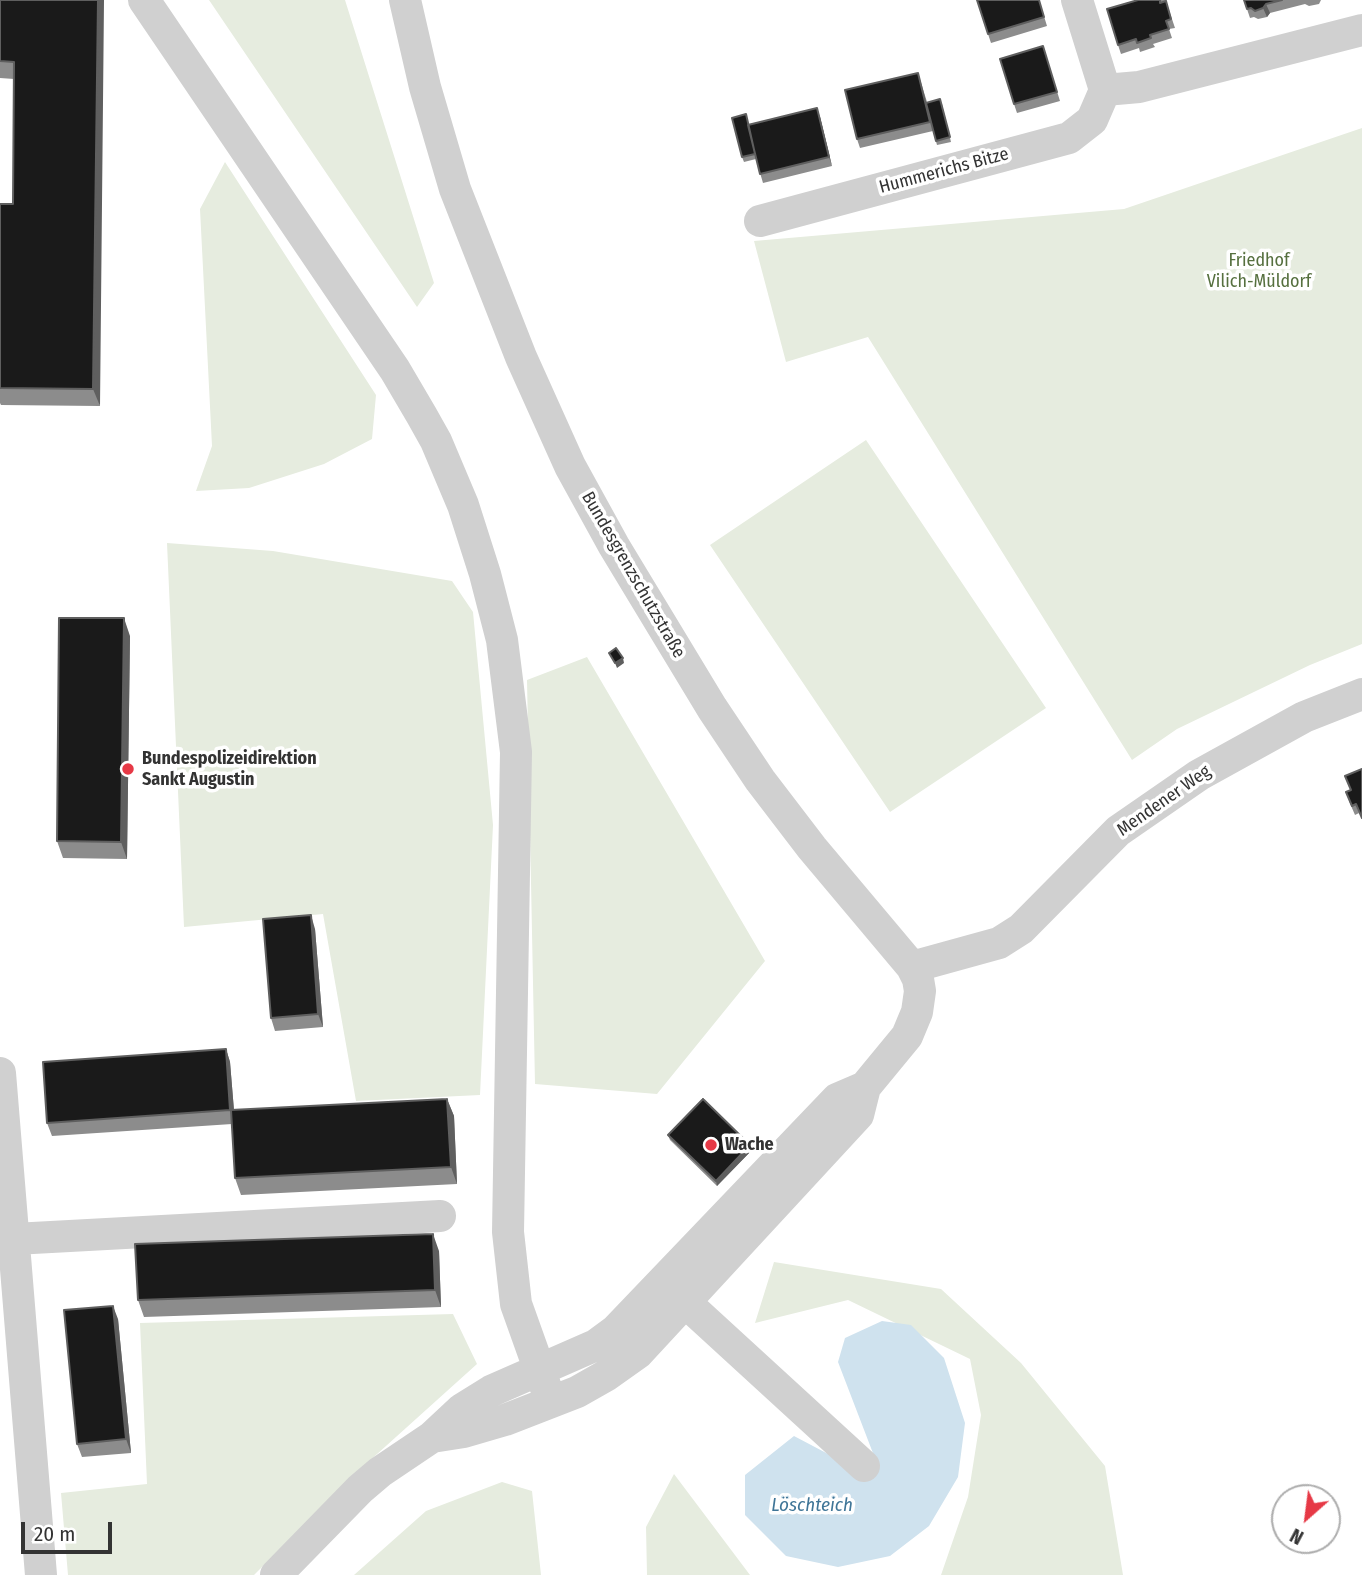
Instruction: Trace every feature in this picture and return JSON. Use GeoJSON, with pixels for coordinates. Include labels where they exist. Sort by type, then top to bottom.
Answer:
{"type":"FeatureCollection","features":[{"type":"Feature","properties":{"kind":"street"},"geometry":{"type":"LineString","coordinates":[[144,0],[395,370],[436,441],[463,505],[485,574],[502,640],[516,752],[508,1232],[516,1304],[551,1402]]}},
{"type":"Feature","properties":{"kind":"street","name":"Bundesgrenzschutzstraße"},"geometry":{"type":"LineString","coordinates":[[405,0],[425,87],[455,189],[521,357],[570,467],[712,708],[753,769],[812,848],[912,967],[918,979],[921,1001],[915,1019],[896,1052],[866,1087],[858,1115],[790,1168],[714,1250]]}},
{"type":"Feature","properties":{"kind":"street"},"geometry":{"type":"LineString","coordinates":[[1077,0],[1105,90],[1139,87],[1362,30]]}},
{"type":"Feature","properties":{"kind":"street","name":"Hummerichs Bitze"},"geometry":{"type":"LineString","coordinates":[[760,221],[1069,138],[1092,120],[1105,90]]}},
{"type":"Feature","properties":{"kind":"street","name":"Mendener Weg"},"geometry":{"type":"LineString","coordinates":[[912,967],[999,943],[1020,929],[1118,831],[1199,775],[1304,717],[1362,694]]}},
{"type":"Feature","properties":{"kind":"street"},"geometry":{"type":"LineString","coordinates":[[0,1073],[41,1575]]}},
{"type":"Feature","properties":{"kind":"street"},"geometry":{"type":"LineString","coordinates":[[14,1239],[440,1216]]}},
{"type":"Feature","properties":{"kind":"street"},"geometry":{"type":"LineString","coordinates":[[276,1575],[360,1489],[432,1437],[462,1409],[491,1391],[596,1345],[714,1250]]}},
{"type":"Feature","properties":{"kind":"street"},"geometry":{"type":"LineString","coordinates":[[432,1437],[464,1432],[505,1420],[577,1392],[607,1375],[638,1353],[685,1302],[714,1250]]}},
{"type":"Feature","properties":{"kind":"street"},"geometry":{"type":"LineString","coordinates":[[685,1302],[864,1466]]}},
{"type":"Feature","properties":{"kind":"green space"},"geometry":{"type":"Polygon","coordinates":[[[209,0],[345,0],[434,283],[417,307],[209,0]]]}},
{"type":"Feature","properties":{"kind":"green space","name":"Friedhof Vilich-Müldorf"},"geometry":{"type":"Polygon","coordinates":[[[1362,128],[1362,644],[1310,665],[1177,729],[1132,760],[868,337],[786,362],[754,241],[1124,209],[1362,128]]]}},
{"type":"Feature","properties":{"kind":"green space"},"geometry":{"type":"Polygon","coordinates":[[[225,162],[376,395],[372,439],[324,464],[249,488],[196,491],[212,446],[200,209],[225,162]]]}},
{"type":"Feature","properties":{"kind":"green space"},"geometry":{"type":"Polygon","coordinates":[[[866,440],[1046,708],[890,812],[710,545],[866,440]]]}},
{"type":"Feature","properties":{"kind":"green space"},"geometry":{"type":"Polygon","coordinates":[[[167,543],[273,551],[452,581],[473,612],[493,825],[480,1095],[356,1101],[323,914],[184,927],[167,543]]]}},
{"type":"Feature","properties":{"kind":"green space"},"geometry":{"type":"Polygon","coordinates":[[[587,657],[765,961],[657,1094],[535,1084],[527,680],[587,657]]]}},
{"type":"Feature","properties":{"kind":"green space"},"geometry":{"type":"Polygon","coordinates":[[[774,1262],[941,1289],[1021,1363],[1105,1466],[1123,1575],[941,1575],[968,1497],[981,1415],[970,1359],[848,1300],[755,1323],[774,1262]]]}},
{"type":"Feature","properties":{"kind":"green space"},"geometry":{"type":"Polygon","coordinates":[[[453,1314],[477,1364],[356,1473],[254,1575],[68,1575],[61,1493],[147,1484],[140,1323],[453,1314]]]}},
{"type":"Feature","properties":{"kind":"green space"},"geometry":{"type":"Polygon","coordinates":[[[674,1474],[750,1575],[647,1575],[646,1527],[674,1474]]]}},
{"type":"Feature","properties":{"kind":"green space"},"geometry":{"type":"Polygon","coordinates":[[[502,1482],[532,1491],[541,1575],[354,1575],[426,1511],[502,1482]]]}},
{"type":"Feature","properties":{"kind":"water","name":"Löschteich"},"geometry":{"type":"Polygon","coordinates":[[[882,1321],[911,1325],[944,1358],[965,1423],[958,1477],[929,1526],[890,1556],[838,1567],[786,1556],[745,1515],[745,1475],[794,1436],[866,1474],[876,1461],[838,1362],[845,1338],[882,1321]]]}},
{"type":"Feature","properties":{"kind":"building"},"geometry":{"type":"Polygon","coordinates":[[[0,0],[98,0],[93,389],[0,388],[0,204],[13,204],[14,62],[0,61],[0,0]]]}},
{"type":"Feature","properties":{"kind":"building"},"geometry":{"type":"Polygon","coordinates":[[[977,0],[1039,0],[1044,17],[988,34],[977,0]]]}},
{"type":"Feature","properties":{"kind":"building"},"geometry":{"type":"Polygon","coordinates":[[[1138,0],[1160,0],[1160,3],[1166,1],[1171,19],[1166,21],[1169,29],[1150,35],[1151,38],[1137,43],[1136,39],[1118,45],[1107,9],[1138,0]]]}},
{"type":"Feature","properties":{"kind":"building"},"geometry":{"type":"Polygon","coordinates":[[[1244,0],[1282,0],[1266,4],[1255,11],[1247,9],[1244,0]]]}},
{"type":"Feature","properties":{"kind":"building"},"geometry":{"type":"Polygon","coordinates":[[[1043,46],[1057,92],[1014,104],[1000,59],[1043,46]]]}},
{"type":"Feature","properties":{"kind":"building"},"geometry":{"type":"Polygon","coordinates":[[[918,73],[930,122],[857,139],[845,90],[918,73]]]}},
{"type":"Feature","properties":{"kind":"building"},"geometry":{"type":"Polygon","coordinates":[[[940,99],[950,137],[936,141],[926,103],[940,99]]]}},
{"type":"Feature","properties":{"kind":"building"},"geometry":{"type":"Polygon","coordinates":[[[817,108],[829,157],[760,174],[748,125],[817,108]]]}},
{"type":"Feature","properties":{"kind":"building"},"geometry":{"type":"Polygon","coordinates":[[[746,114],[755,154],[742,157],[732,118],[746,114]]]}},
{"type":"Feature","properties":{"kind":"building"},"geometry":{"type":"Polygon","coordinates":[[[59,618],[124,618],[121,842],[57,841],[59,618]]]}},
{"type":"Feature","properties":{"kind":"building"},"geometry":{"type":"Polygon","coordinates":[[[616,648],[623,658],[615,663],[609,653],[616,648]]]}},
{"type":"Feature","properties":{"kind":"building"},"geometry":{"type":"Polygon","coordinates":[[[1362,769],[1362,818],[1356,804],[1352,806],[1346,792],[1351,790],[1345,776],[1362,769]]]}},
{"type":"Feature","properties":{"kind":"building"},"geometry":{"type":"Polygon","coordinates":[[[311,915],[318,1014],[271,1018],[263,919],[311,915]]]}},
{"type":"Feature","properties":{"kind":"building"},"geometry":{"type":"Polygon","coordinates":[[[226,1049],[230,1110],[47,1123],[43,1062],[226,1049]]]}},
{"type":"Feature","properties":{"kind":"building"},"geometry":{"type":"Polygon","coordinates":[[[447,1099],[451,1167],[235,1178],[231,1110],[447,1099]]]}},
{"type":"Feature","properties":{"kind":"building","name":"Wache"},"geometry":{"type":"Polygon","coordinates":[[[703,1099],[750,1145],[716,1181],[668,1135],[703,1099]]]}},
{"type":"Feature","properties":{"kind":"building"},"geometry":{"type":"Polygon","coordinates":[[[433,1234],[435,1290],[138,1300],[135,1244],[433,1234]]]}},
{"type":"Feature","properties":{"kind":"building"},"geometry":{"type":"Polygon","coordinates":[[[113,1306],[126,1439],[77,1444],[64,1310],[113,1306]]]}},
{"type":"Feature","properties":{"kind":"place","name":"Bundespolizeidirektion Sankt Augustin"},"geometry":{"type":"Point","coordinates":[128,769]}},
{"type":"Feature","properties":{"kind":"place","name":"Wache"},"geometry":{"type":"Point","coordinates":[711,1145]}}]}
